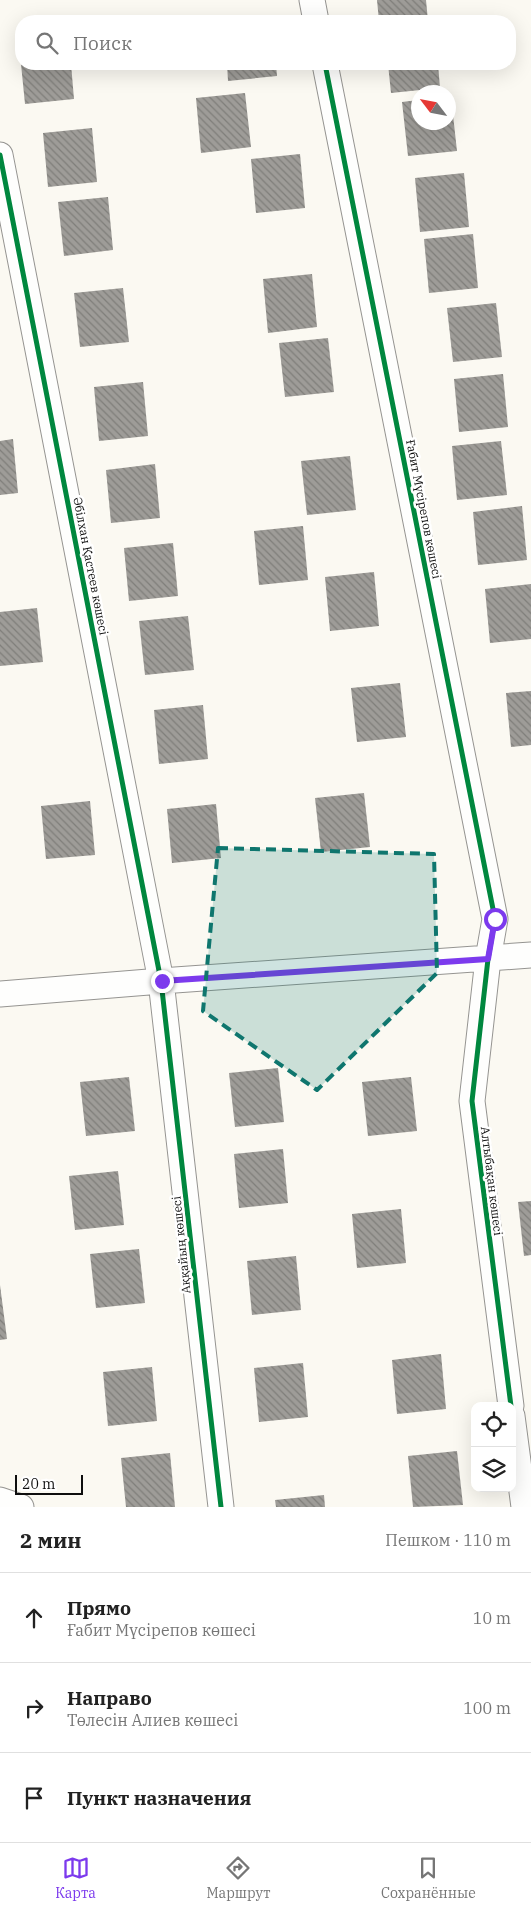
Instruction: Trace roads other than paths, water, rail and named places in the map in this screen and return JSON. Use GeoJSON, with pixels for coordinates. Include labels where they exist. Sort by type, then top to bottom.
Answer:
{"type":"FeatureCollection","features":[{"type":"Feature","properties":{"kind":"street"},"geometry":{"type":"LineString","coordinates":[[312,0],[315,15]]}},
{"type":"Feature","properties":{"kind":"street","name":"Ғабит Мүсірепов көшесi"},"geometry":{"type":"LineString","coordinates":[[326,70],[495,919],[488,959]]}},
{"type":"Feature","properties":{"kind":"street","name":"Әбілхан Қастеев көшесi"},"geometry":{"type":"LineString","coordinates":[[0,155],[162,981]]}},
{"type":"Feature","properties":{"kind":"street"},"geometry":{"type":"LineString","coordinates":[[0,994],[531,955]]}},
{"type":"Feature","properties":{"kind":"street","name":"Алтыбақан көшесі"},"geometry":{"type":"LineString","coordinates":[[488,959],[472,1101],[510,1402]]}},
{"type":"Feature","properties":{"kind":"street","name":"Аққайың көшесі"},"geometry":{"type":"LineString","coordinates":[[162,981],[221,1507]]}},
{"type":"Feature","properties":{"kind":"street"},"geometry":{"type":"LineString","coordinates":[[516,1446],[524,1507]]}},
{"type":"Feature","properties":{"kind":"street"},"geometry":{"type":"LineString","coordinates":[[0,1500],[21,1507]]}}]}
